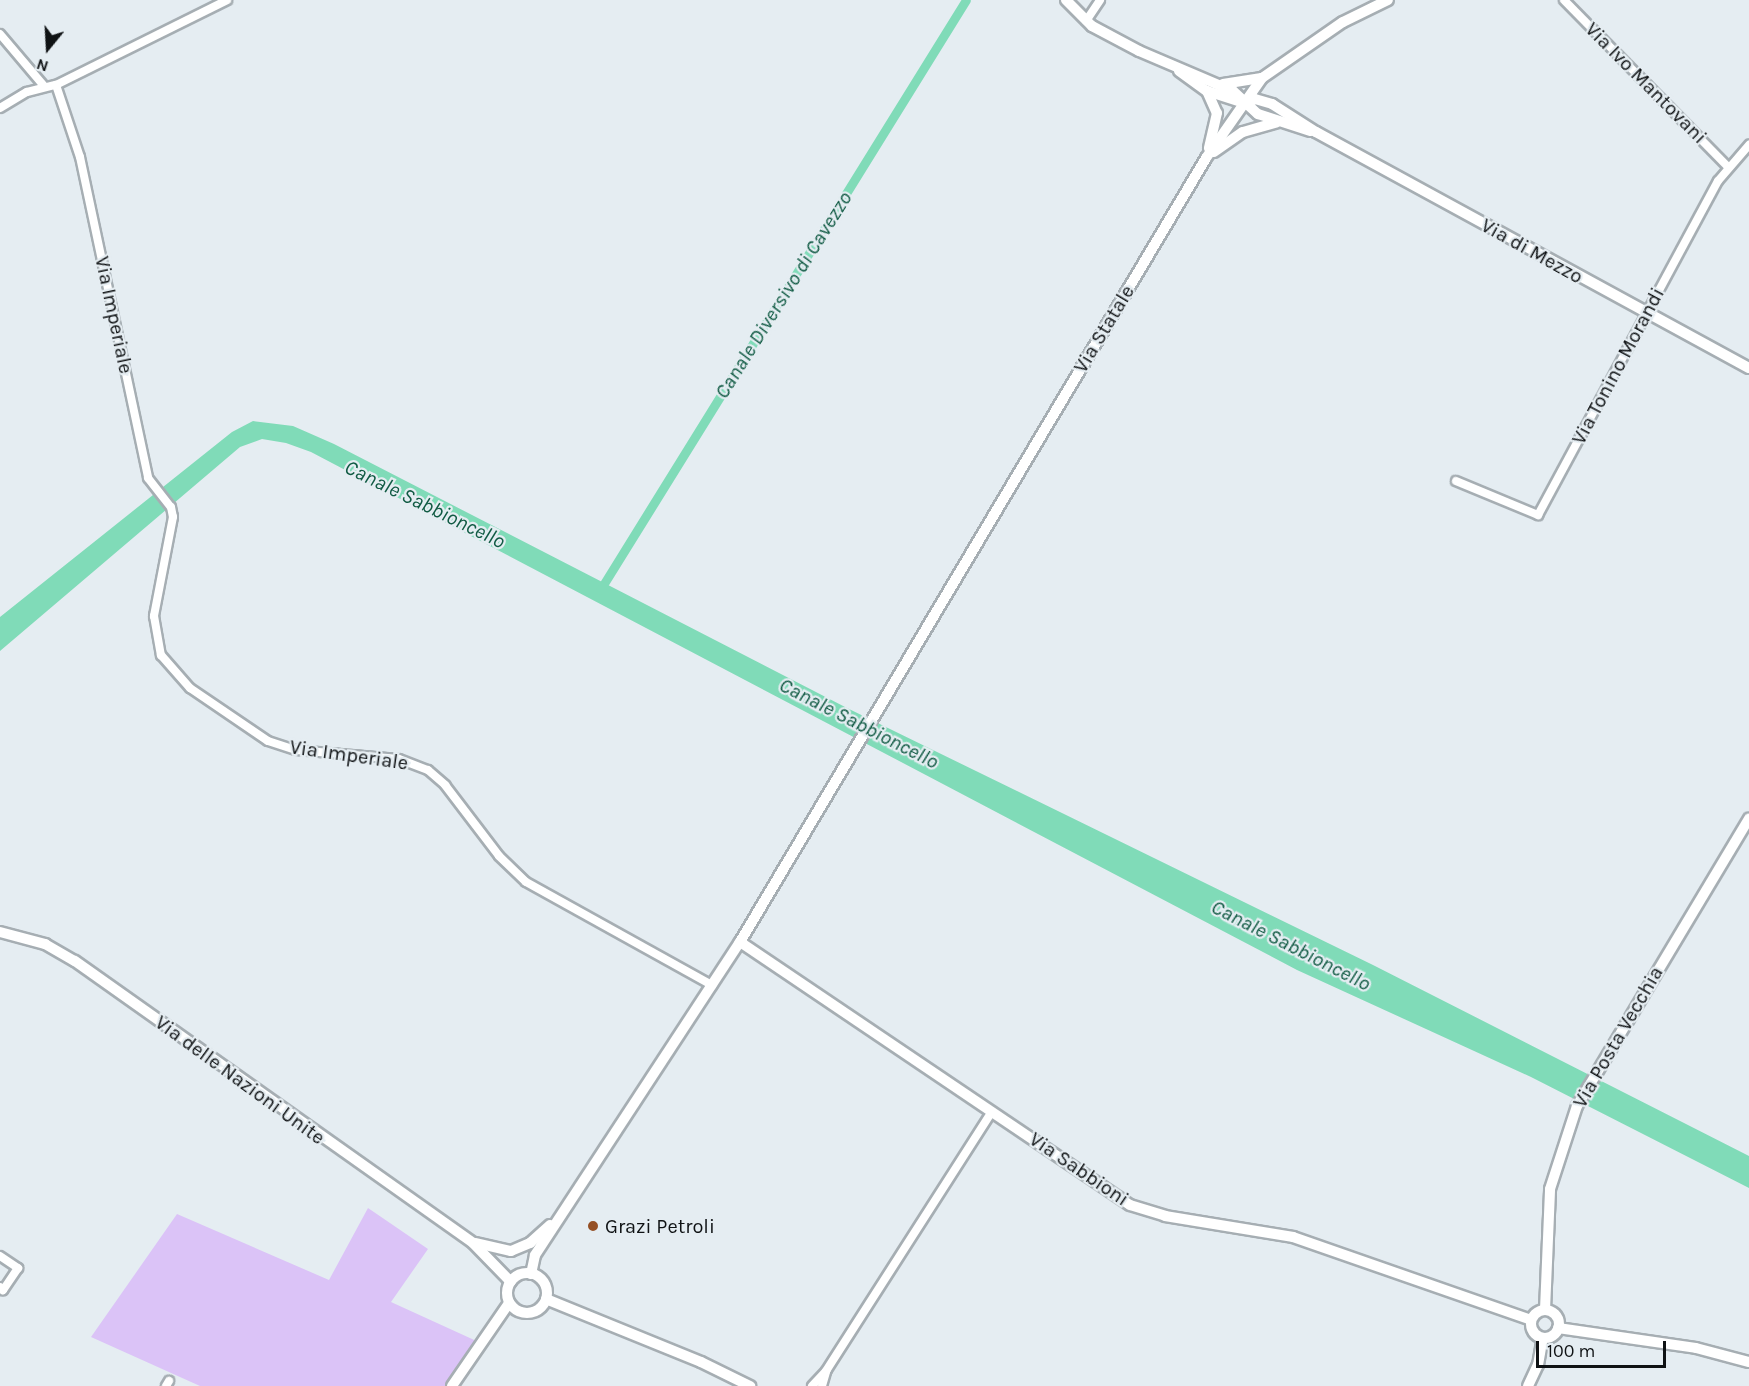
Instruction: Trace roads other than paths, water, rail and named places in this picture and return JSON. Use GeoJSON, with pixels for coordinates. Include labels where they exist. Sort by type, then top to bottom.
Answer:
{"type":"FeatureCollection","features":[{"type":"Feature","properties":{"kind":"street"},"geometry":{"type":"LineString","coordinates":[[0,108],[44,86],[57,85],[227,0]]}},
{"type":"Feature","properties":{"kind":"street"},"geometry":{"type":"LineString","coordinates":[[1066,0],[1086,21],[1172,65],[1233,91],[1245,104]]}},
{"type":"Feature","properties":{"kind":"street"},"geometry":{"type":"LineString","coordinates":[[1086,21],[1100,0]]}},
{"type":"Feature","properties":{"kind":"street","name":"Via Statale"},"geometry":{"type":"LineString","coordinates":[[566,1208],[740,942],[1206,158],[1262,78],[1333,28],[1388,0]]}},
{"type":"Feature","properties":{"kind":"street","name":"Via Ivo Mantovani"},"geometry":{"type":"LineString","coordinates":[[1564,0],[1728,167]]}},
{"type":"Feature","properties":{"kind":"street"},"geometry":{"type":"LineString","coordinates":[[0,34],[44,86]]}},
{"type":"Feature","properties":{"kind":"street"},"geometry":{"type":"LineString","coordinates":[[1172,65],[1207,91],[1245,104],[1278,122],[1316,132]]}},
{"type":"Feature","properties":{"kind":"street"},"geometry":{"type":"LineString","coordinates":[[1216,83],[1234,85],[1262,78],[1260,92],[1264,100]]}},
{"type":"Feature","properties":{"kind":"street","name":"Via Imperiale"},"geometry":{"type":"LineString","coordinates":[[57,85],[80,157],[152,487],[171,507],[173,526],[154,616],[161,655],[184,683],[240,725],[279,745],[296,750],[392,757],[428,770],[445,785],[499,856],[526,882],[712,985]]}},
{"type":"Feature","properties":{"kind":"street"},"geometry":{"type":"LineString","coordinates":[[1206,158],[1217,113],[1207,91]]}},
{"type":"Feature","properties":{"kind":"street"},"geometry":{"type":"LineString","coordinates":[[1245,104],[1255,99],[1264,100],[1316,132]]}},
{"type":"Feature","properties":{"kind":"street"},"geometry":{"type":"LineString","coordinates":[[1206,158],[1243,132],[1278,122]]}},
{"type":"Feature","properties":{"kind":"street","name":"Via di Mezzo"},"geometry":{"type":"LineString","coordinates":[[1316,132],[1749,368]]}},
{"type":"Feature","properties":{"kind":"street","name":"Via Tonino Morandi"},"geometry":{"type":"LineString","coordinates":[[1456,481],[1538,514],[1728,167],[1749,145]]}},
{"type":"Feature","properties":{"kind":"street","name":"Via Posta Vecchia"},"geometry":{"type":"LineString","coordinates":[[1545,1310],[1550,1188],[1577,1106],[1592,1075],[1749,819]]}},
{"type":"Feature","properties":{"kind":"street","name":"Via delle Nazioni Unite"},"geometry":{"type":"LineString","coordinates":[[0,932],[45,944],[75,961],[473,1243],[511,1282]]}},
{"type":"Feature","properties":{"kind":"street","name":"Via Sabbioni"},"geometry":{"type":"LineString","coordinates":[[740,942],[1140,1209],[1165,1216],[1293,1237],[1531,1320]]}},
{"type":"Feature","properties":{"kind":"street"},"geometry":{"type":"LineString","coordinates":[[812,1386],[826,1371],[992,1111]]}},
{"type":"Feature","properties":{"kind":"street"},"geometry":{"type":"LineString","coordinates":[[531,1274],[535,1255],[566,1208]]}},
{"type":"Feature","properties":{"kind":"street","name":"Via delle Nazioni Unite"},"geometry":{"type":"LineString","coordinates":[[473,1243],[500,1250],[517,1249],[538,1237],[566,1208]]}},
{"type":"Feature","properties":{"kind":"street"},"geometry":{"type":"LineString","coordinates":[[0,1256],[18,1268],[3,1290],[0,1287]]}},
{"type":"Feature","properties":{"kind":"street"},"geometry":{"type":"LineString","coordinates":[[531,1274],[544,1284],[546,1299],[531,1313],[521,1313],[509,1303],[507,1290],[511,1282],[520,1275],[531,1274]]}},
{"type":"Feature","properties":{"kind":"street"},"geometry":{"type":"LineString","coordinates":[[546,1299],[750,1386]]}},
{"type":"Feature","properties":{"kind":"street"},"geometry":{"type":"LineString","coordinates":[[452,1386],[509,1303]]}},
{"type":"Feature","properties":{"kind":"street"},"geometry":{"type":"LineString","coordinates":[[1545,1310],[1557,1318],[1558,1328],[1553,1336],[1544,1338],[1532,1330],[1531,1320],[1545,1310]]}},
{"type":"Feature","properties":{"kind":"street"},"geometry":{"type":"LineString","coordinates":[[1558,1328],[1696,1348],[1749,1362]]}},
{"type":"Feature","properties":{"kind":"street"},"geometry":{"type":"LineString","coordinates":[[1528,1386],[1538,1365],[1544,1338]]}},
{"type":"Feature","properties":{"kind":"street"},"geometry":{"type":"LineString","coordinates":[[822,1386],[826,1371]]}},
{"type":"Feature","properties":{"kind":"water","name":"Canale Sabbioncello"},"geometry":{"type":"Polygon","coordinates":[[[253,421],[293,426],[334,444],[847,708],[1373,965],[1749,1156],[1749,1188],[1531,1077],[1297,970],[311,452],[286,443],[262,439],[240,447],[0,651],[0,617],[232,432],[253,421]]]}},
{"type":"Feature","properties":{"kind":"waterway","name":"Canale Diversivo di Cavezzo"},"geometry":{"type":"LineString","coordinates":[[600,590],[966,0]]}},
{"type":"Feature","properties":{"kind":"place","name":"Grazi Petroli"},"geometry":{"type":"Point","coordinates":[593,1226]}}]}
